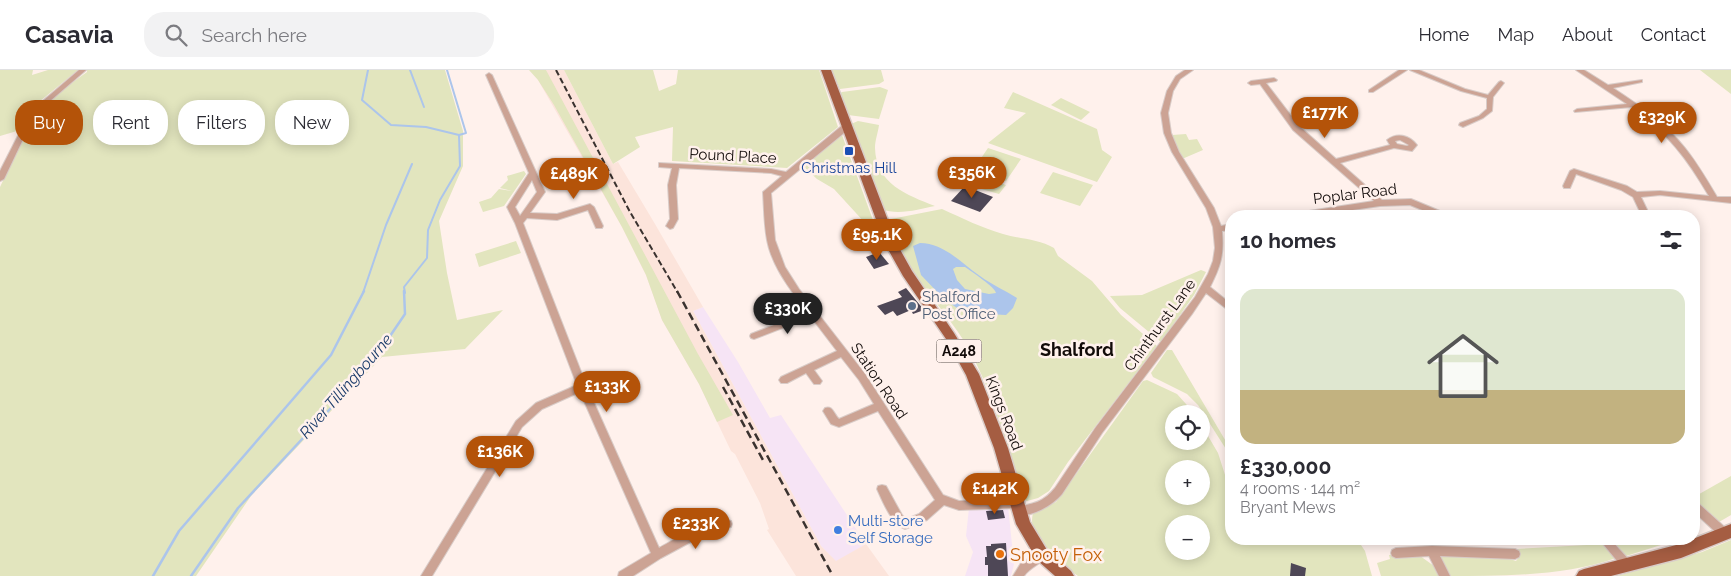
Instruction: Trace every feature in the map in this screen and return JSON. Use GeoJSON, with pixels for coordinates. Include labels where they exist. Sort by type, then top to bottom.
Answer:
{"type":"FeatureCollection","features":[{"type":"Feature","properties":{"kind":"main road","name":"A248"},"geometry":{"type":"LineString","coordinates":[[826,70],[846,126]]}},
{"type":"Feature","properties":{"kind":"main road","name":"Kings Road"},"geometry":{"type":"LineString","coordinates":[[846,126],[895,252],[950,336],[972,374],[1001,448],[1026,530],[1042,555],[1066,576]]}},
{"type":"Feature","properties":{"kind":"main road"},"geometry":{"type":"LineString","coordinates":[[1700,544],[1728,532]]}},
{"type":"Feature","properties":{"kind":"main road"},"geometry":{"type":"LineString","coordinates":[[1584,576],[1680,552],[1697,545]]}},
{"type":"Feature","properties":{"kind":"street"},"geometry":{"type":"LineString","coordinates":[[0,179],[32,112],[83,70]]}},
{"type":"Feature","properties":{"kind":"street","name":"Chinthurst Lane"},"geometry":{"type":"LineString","coordinates":[[1018,507],[1041,506],[1052,499],[1098,431],[1206,288],[1219,250],[1219,229],[1208,205],[1170,143],[1166,128],[1168,96],[1174,82],[1182,73],[1190,70]]}},
{"type":"Feature","properties":{"kind":"street"},"geometry":{"type":"LineString","coordinates":[[1371,91],[1404,70]]}},
{"type":"Feature","properties":{"kind":"street"},"geometry":{"type":"LineString","coordinates":[[1413,70],[1463,90],[1490,97]]}},
{"type":"Feature","properties":{"kind":"street"},"geometry":{"type":"LineString","coordinates":[[1579,70],[1634,105],[1678,145],[1715,199]]}},
{"type":"Feature","properties":{"kind":"street"},"geometry":{"type":"LineString","coordinates":[[490,75],[542,192],[522,219]]}},
{"type":"Feature","properties":{"kind":"street"},"geometry":{"type":"LineString","coordinates":[[1251,83],[1274,80]]}},
{"type":"Feature","properties":{"kind":"street"},"geometry":{"type":"LineString","coordinates":[[1607,87],[1640,81]]}},
{"type":"Feature","properties":{"kind":"street"},"geometry":{"type":"LineString","coordinates":[[1262,82],[1296,128],[1380,203]]}},
{"type":"Feature","properties":{"kind":"street"},"geometry":{"type":"LineString","coordinates":[[1463,125],[1481,117],[1490,110],[1490,97],[1502,83]]}},
{"type":"Feature","properties":{"kind":"street"},"geometry":{"type":"LineString","coordinates":[[1577,111],[1634,105]]}},
{"type":"Feature","properties":{"kind":"street","name":"Station Road"},"geometry":{"type":"LineString","coordinates":[[846,126],[767,192],[771,240],[781,267],[813,313],[862,377],[934,492],[942,500]]}},
{"type":"Feature","properties":{"kind":"street"},"geometry":{"type":"LineString","coordinates":[[1335,162],[1394,146]]}},
{"type":"Feature","properties":{"kind":"street","name":"Pound Place"},"geometry":{"type":"LineString","coordinates":[[662,165],[771,171],[787,175]]}},
{"type":"Feature","properties":{"kind":"street"},"geometry":{"type":"LineString","coordinates":[[670,226],[675,216],[672,185],[676,167]]}},
{"type":"Feature","properties":{"kind":"street"},"geometry":{"type":"LineString","coordinates":[[1567,186],[1574,171],[1624,188],[1636,195],[1643,210]]}},
{"type":"Feature","properties":{"kind":"street"},"geometry":{"type":"LineString","coordinates":[[533,173],[511,207],[522,219],[582,387],[658,555]]}},
{"type":"Feature","properties":{"kind":"street"},"geometry":{"type":"LineString","coordinates":[[1636,195],[1660,193],[1731,200]]}},
{"type":"Feature","properties":{"kind":"street","name":"Poplar Road"},"geometry":{"type":"LineString","coordinates":[[1335,210],[1380,203],[1411,202],[1430,210]]}},
{"type":"Feature","properties":{"kind":"street"},"geometry":{"type":"LineString","coordinates":[[522,219],[557,217],[590,207],[598,226]]}},
{"type":"Feature","properties":{"kind":"street"},"geometry":{"type":"LineString","coordinates":[[1219,229],[1225,228]]}},
{"type":"Feature","properties":{"kind":"street"},"geometry":{"type":"LineString","coordinates":[[1206,288],[1225,303]]}},
{"type":"Feature","properties":{"kind":"street"},"geometry":{"type":"LineString","coordinates":[[754,336],[813,313]]}},
{"type":"Feature","properties":{"kind":"street"},"geometry":{"type":"LineString","coordinates":[[784,380],[843,352]]}},
{"type":"Feature","properties":{"kind":"street"},"geometry":{"type":"LineString","coordinates":[[808,369],[817,381]]}},
{"type":"Feature","properties":{"kind":"street"},"geometry":{"type":"LineString","coordinates":[[426,576],[519,424],[539,406],[582,387]]}},
{"type":"Feature","properties":{"kind":"street"},"geometry":{"type":"LineString","coordinates":[[828,411],[834,421],[840,423],[880,406]]}},
{"type":"Feature","properties":{"kind":"street"},"geometry":{"type":"LineString","coordinates":[[882,490],[898,518],[905,524],[926,515],[942,500],[959,506],[1018,507]]}},
{"type":"Feature","properties":{"kind":"street"},"geometry":{"type":"LineString","coordinates":[[1700,511],[1728,532]]}},
{"type":"Feature","properties":{"kind":"street"},"geometry":{"type":"LineString","coordinates":[[623,576],[711,526],[727,524]]}},
{"type":"Feature","properties":{"kind":"street"},"geometry":{"type":"LineString","coordinates":[[1609,545],[1627,565]]}},
{"type":"Feature","properties":{"kind":"street"},"geometry":{"type":"LineString","coordinates":[[1432,551],[1445,576]]}},
{"type":"Feature","properties":{"kind":"street"},"geometry":{"type":"LineString","coordinates":[[1396,553],[1432,551],[1515,554]]}},
{"type":"Feature","properties":{"kind":"street"},"geometry":{"type":"LineString","coordinates":[[1018,576],[1026,566],[1042,555]]}},
{"type":"Feature","properties":{"kind":"shaded area"},"geometry":{"type":"Polygon","coordinates":[[[546,70],[564,70],[613,164],[618,162],[703,307],[693,311],[821,546],[836,561],[866,544],[889,576],[796,576],[767,530],[769,529],[760,503],[735,454],[731,451],[699,384],[662,320],[646,275],[622,227],[538,80],[547,73],[546,70]]]}},
{"type":"Feature","properties":{"kind":"shaded area"},"geometry":{"type":"Polygon","coordinates":[[[703,307],[738,362],[770,418],[781,415],[866,544],[836,562],[821,546],[693,311],[703,307]]]}},
{"type":"Feature","properties":{"kind":"shaded area"},"geometry":{"type":"Polygon","coordinates":[[[1008,506],[1014,564],[1011,576],[965,576],[973,552],[966,536],[969,508],[1008,506]]]}},
{"type":"Feature","properties":{"kind":"green space"},"geometry":{"type":"Polygon","coordinates":[[[0,70],[33,70],[32,75],[48,70],[78,70],[41,100],[15,100],[15,132],[0,136],[0,70]]]}},
{"type":"Feature","properties":{"kind":"green space"},"geometry":{"type":"Polygon","coordinates":[[[87,70],[445,70],[463,131],[463,166],[439,221],[457,320],[503,310],[465,349],[382,357],[251,496],[196,576],[0,576],[0,187],[20,145],[83,145],[83,100],[48,100],[87,72],[87,70]]]}},
{"type":"Feature","properties":{"kind":"green space"},"geometry":{"type":"Polygon","coordinates":[[[529,70],[546,70],[698,354],[733,415],[717,422],[699,384],[662,320],[646,275],[622,227],[554,105],[538,80],[529,70]]]}},
{"type":"Feature","properties":{"kind":"green space"},"geometry":{"type":"Polygon","coordinates":[[[564,70],[653,70],[659,91],[676,84],[678,70],[819,70],[838,127],[787,168],[672,161],[673,127],[635,137],[640,147],[613,164],[564,70]]]}},
{"type":"Feature","properties":{"kind":"green space"},"geometry":{"type":"Polygon","coordinates":[[[831,70],[881,70],[884,81],[879,84],[840,89],[831,70]]]}},
{"type":"Feature","properties":{"kind":"green space"},"geometry":{"type":"Polygon","coordinates":[[[1700,70],[1731,70],[1731,94],[1700,70]]]}},
{"type":"Feature","properties":{"kind":"green space"},"geometry":{"type":"Polygon","coordinates":[[[880,87],[888,90],[879,119],[848,115],[839,94],[880,87]]]}},
{"type":"Feature","properties":{"kind":"green space"},"geometry":{"type":"Polygon","coordinates":[[[1013,92],[1097,129],[1102,150],[1112,157],[1097,182],[988,143],[1026,113],[1004,108],[1013,92]]]}},
{"type":"Feature","properties":{"kind":"green space"},"geometry":{"type":"Polygon","coordinates":[[[1061,98],[1090,112],[1081,120],[1051,105],[1061,98]]]}},
{"type":"Feature","properties":{"kind":"green space"},"geometry":{"type":"Polygon","coordinates":[[[858,121],[879,125],[875,148],[881,171],[887,179],[904,192],[935,206],[901,212],[882,209],[851,124],[858,121]]]}},
{"type":"Feature","properties":{"kind":"green space"},"geometry":{"type":"Polygon","coordinates":[[[1186,134],[1189,140],[1197,139],[1203,150],[1182,159],[1172,135],[1186,134]]]}},
{"type":"Feature","properties":{"kind":"green space"},"geometry":{"type":"Polygon","coordinates":[[[842,135],[878,234],[877,236],[834,189],[817,179],[803,166],[837,136],[842,135]]]}},
{"type":"Feature","properties":{"kind":"green space"},"geometry":{"type":"Polygon","coordinates":[[[988,148],[1021,159],[1006,181],[973,170],[988,148]]]}},
{"type":"Feature","properties":{"kind":"green space"},"geometry":{"type":"Polygon","coordinates":[[[524,171],[526,174],[504,206],[483,212],[479,202],[491,198],[499,189],[512,191],[500,188],[508,180],[507,176],[524,171]]]}},
{"type":"Feature","properties":{"kind":"green space"},"geometry":{"type":"Polygon","coordinates":[[[1053,172],[1093,185],[1080,206],[1040,193],[1053,172]]]}},
{"type":"Feature","properties":{"kind":"green space"},"geometry":{"type":"Polygon","coordinates":[[[971,173],[1006,185],[999,194],[964,184],[971,173]]]}},
{"type":"Feature","properties":{"kind":"green space"},"geometry":{"type":"Polygon","coordinates":[[[942,209],[995,232],[1036,241],[1054,248],[1058,256],[1092,281],[1121,315],[1157,346],[1068,462],[1049,491],[1038,498],[1027,501],[1022,498],[996,412],[979,369],[958,332],[905,259],[891,229],[891,219],[942,209]]]}},
{"type":"Feature","properties":{"kind":"green space"},"geometry":{"type":"Polygon","coordinates":[[[516,241],[521,253],[479,267],[475,254],[516,241]]]}},
{"type":"Feature","properties":{"kind":"green space"},"geometry":{"type":"Polygon","coordinates":[[[1201,270],[1206,272],[1194,295],[1161,342],[1120,308],[1110,296],[1142,295],[1201,270]]]}},
{"type":"Feature","properties":{"kind":"green space"},"geometry":{"type":"Polygon","coordinates":[[[1167,350],[1172,350],[1204,405],[1198,405],[1187,394],[1153,377],[1151,373],[1167,350]]]}},
{"type":"Feature","properties":{"kind":"green space"},"geometry":{"type":"Polygon","coordinates":[[[1147,380],[1177,394],[1187,405],[1165,405],[1165,450],[1210,450],[1210,439],[1218,453],[1225,475],[1225,545],[1361,545],[1365,551],[1372,576],[1078,576],[1053,558],[1039,542],[1034,533],[1033,513],[1056,502],[1143,381],[1147,380]]]}},
{"type":"Feature","properties":{"kind":"green space"},"geometry":{"type":"Polygon","coordinates":[[[1210,414],[1225,440],[1225,448],[1210,424],[1210,414]]]}},
{"type":"Feature","properties":{"kind":"green space"},"geometry":{"type":"Polygon","coordinates":[[[1731,476],[1731,515],[1719,522],[1700,505],[1700,494],[1731,476]]]}},
{"type":"Feature","properties":{"kind":"green space"},"geometry":{"type":"Polygon","coordinates":[[[1731,540],[1731,576],[1617,576],[1702,552],[1731,540]]]}},
{"type":"Feature","properties":{"kind":"green space"},"geometry":{"type":"Polygon","coordinates":[[[1605,545],[1616,558],[1597,564],[1555,572],[1512,575],[1449,576],[1441,561],[1445,555],[1501,556],[1516,561],[1519,557],[1515,549],[1605,545]]]}},
{"type":"Feature","properties":{"kind":"green space"},"geometry":{"type":"Polygon","coordinates":[[[1614,545],[1661,545],[1626,556],[1614,545]]]}},
{"type":"Feature","properties":{"kind":"green space"},"geometry":{"type":"Polygon","coordinates":[[[1416,553],[1434,566],[1440,576],[1381,576],[1377,563],[1390,559],[1389,555],[1416,553]]]}},
{"type":"Feature","properties":{"kind":"water"},"geometry":{"type":"Polygon","coordinates":[[[920,243],[929,244],[945,250],[985,279],[1017,298],[1013,308],[1006,315],[987,314],[966,307],[957,308],[944,299],[921,275],[913,246],[920,243]],[[965,267],[953,269],[957,280],[965,289],[989,294],[996,293],[988,283],[965,267]]]}},
{"type":"Feature","properties":{"kind":"building"},"geometry":{"type":"Polygon","coordinates":[[[965,186],[993,197],[980,212],[951,201],[965,186]]]}},
{"type":"Feature","properties":{"kind":"building"},"geometry":{"type":"Polygon","coordinates":[[[879,252],[889,264],[874,269],[866,257],[879,252]]]}},
{"type":"Feature","properties":{"kind":"building"},"geometry":{"type":"Polygon","coordinates":[[[906,288],[924,310],[913,314],[911,310],[897,316],[893,311],[885,315],[877,306],[902,297],[898,292],[906,288]]]}},
{"type":"Feature","properties":{"kind":"building"},"geometry":{"type":"Polygon","coordinates":[[[1003,510],[1005,518],[988,520],[986,511],[1003,510]]]}},
{"type":"Feature","properties":{"kind":"building"},"geometry":{"type":"Polygon","coordinates":[[[1006,543],[1008,576],[988,576],[988,565],[985,565],[985,557],[987,557],[986,546],[1006,543]]]}},
{"type":"Feature","properties":{"kind":"building"},"geometry":{"type":"Polygon","coordinates":[[[1291,563],[1306,568],[1305,576],[1290,576],[1291,563]]]}},
{"type":"Feature","properties":{"kind":"waterway","name":"River Tillingbourne"},"geometry":{"type":"LineString","coordinates":[[368,70],[362,100],[391,125],[426,127],[459,135]]}},
{"type":"Feature","properties":{"kind":"waterway"},"geometry":{"type":"LineString","coordinates":[[410,70],[424,107]]}},
{"type":"Feature","properties":{"kind":"waterway"},"geometry":{"type":"LineString","coordinates":[[447,70],[466,133],[459,135]]}},
{"type":"Feature","properties":{"kind":"waterway","name":"River Tillingbourne"},"geometry":{"type":"LineString","coordinates":[[405,293],[404,287],[427,258],[428,230],[440,200],[460,166],[459,135]]}},
{"type":"Feature","properties":{"kind":"waterway"},"geometry":{"type":"LineString","coordinates":[[363,293],[386,225],[412,164]]}},
{"type":"Feature","properties":{"kind":"waterway","name":"River Tillingbourne"},"geometry":{"type":"LineString","coordinates":[[191,576],[238,508],[369,367],[405,314],[404,291]]}},
{"type":"Feature","properties":{"kind":"waterway"},"geometry":{"type":"LineString","coordinates":[[153,576],[179,531],[331,355],[363,293]]}},
{"type":"Feature","properties":{"kind":"railway"},"geometry":{"type":"LineString","coordinates":[[556,70],[630,212],[678,293]]}},
{"type":"Feature","properties":{"kind":"railway"},"geometry":{"type":"LineString","coordinates":[[677,291],[833,576]]}},
{"type":"Feature","properties":{"kind":"railway"},"geometry":{"type":"LineString","coordinates":[[723,387],[763,460]]}},
{"type":"Feature","properties":{"kind":"place","name":"Christmas Hill"},"geometry":{"type":"Point","coordinates":[849,151]}},
{"type":"Feature","properties":{"kind":"place","name":"Shalford Post Office"},"geometry":{"type":"Point","coordinates":[912,306]}},
{"type":"Feature","properties":{"kind":"place","name":"Multi-store Self Storage"},"geometry":{"type":"Point","coordinates":[838,530]}},
{"type":"Feature","properties":{"kind":"place","name":"Snooty Fox"},"geometry":{"type":"Point","coordinates":[1000,554]}},
{"type":"Feature","properties":{"kind":"district","name":"Shalford"},"geometry":{"type":"Point","coordinates":[1077,349]}}]}
